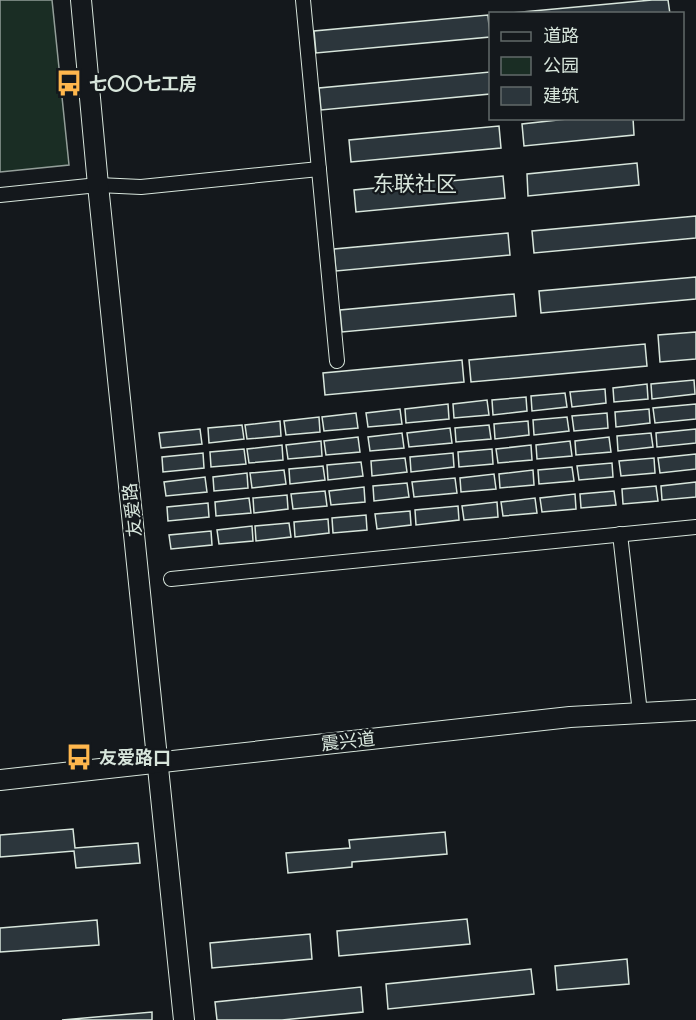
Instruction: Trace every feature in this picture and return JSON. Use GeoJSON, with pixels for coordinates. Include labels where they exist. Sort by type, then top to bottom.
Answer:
{"type":"FeatureCollection","features":[{"type":"Feature","properties":{"kind":"street","name":"友爱路"},"geometry":{"type":"LineString","coordinates":[[81,0],[184,1020]]}},
{"type":"Feature","properties":{"kind":"street"},"geometry":{"type":"LineString","coordinates":[[303,0],[337,361]]}},
{"type":"Feature","properties":{"kind":"street"},"geometry":{"type":"LineString","coordinates":[[0,195],[98,185],[141,187],[319,169]]}},
{"type":"Feature","properties":{"kind":"street"},"geometry":{"type":"LineString","coordinates":[[171,579],[696,526]]}},
{"type":"Feature","properties":{"kind":"street"},"geometry":{"type":"LineString","coordinates":[[620,534],[640,713]]}},
{"type":"Feature","properties":{"kind":"street","name":"震兴道"},"geometry":{"type":"LineString","coordinates":[[0,780],[570,717],[696,710]]}},
{"type":"Feature","properties":{"kind":"green space"},"geometry":{"type":"Polygon","coordinates":[[[0,0],[52,0],[69,165],[0,172],[0,0]]]}},
{"type":"Feature","properties":{"kind":"building"},"geometry":{"type":"Polygon","coordinates":[[[668,0],[670,12],[522,12],[668,0]]]}},
{"type":"Feature","properties":{"kind":"building"},"geometry":{"type":"Polygon","coordinates":[[[488,15],[489,37],[316,53],[314,31],[488,15]]]}},
{"type":"Feature","properties":{"kind":"building"},"geometry":{"type":"Polygon","coordinates":[[[489,72],[489,94],[321,110],[319,88],[489,72]]]}},
{"type":"Feature","properties":{"kind":"building"},"geometry":{"type":"Polygon","coordinates":[[[558,120],[633,120],[634,135],[524,146],[522,124],[558,120]]]}},
{"type":"Feature","properties":{"kind":"building"},"geometry":{"type":"Polygon","coordinates":[[[499,126],[501,148],[351,162],[349,140],[499,126]]]}},
{"type":"Feature","properties":{"kind":"building"},"geometry":{"type":"Polygon","coordinates":[[[637,163],[639,185],[528,196],[527,174],[637,163]]]}},
{"type":"Feature","properties":{"kind":"building"},"geometry":{"type":"Polygon","coordinates":[[[503,176],[505,198],[356,212],[354,190],[503,176]]]}},
{"type":"Feature","properties":{"kind":"building"},"geometry":{"type":"Polygon","coordinates":[[[696,216],[696,238],[534,253],[532,231],[696,216]]]}},
{"type":"Feature","properties":{"kind":"building"},"geometry":{"type":"Polygon","coordinates":[[[508,233],[510,255],[336,271],[334,249],[508,233]]]}},
{"type":"Feature","properties":{"kind":"building"},"geometry":{"type":"Polygon","coordinates":[[[696,277],[696,299],[541,313],[539,291],[696,277]]]}},
{"type":"Feature","properties":{"kind":"building"},"geometry":{"type":"Polygon","coordinates":[[[514,294],[516,316],[342,332],[340,310],[514,294]]]}},
{"type":"Feature","properties":{"kind":"building"},"geometry":{"type":"Polygon","coordinates":[[[696,332],[696,359],[660,362],[658,335],[696,332]]]}},
{"type":"Feature","properties":{"kind":"building"},"geometry":{"type":"Polygon","coordinates":[[[645,344],[647,366],[471,382],[469,360],[645,344]]]}},
{"type":"Feature","properties":{"kind":"building"},"geometry":{"type":"Polygon","coordinates":[[[462,360],[464,382],[325,395],[323,373],[462,360]]]}},
{"type":"Feature","properties":{"kind":"building"},"geometry":{"type":"Polygon","coordinates":[[[694,380],[695,394],[652,399],[651,384],[694,380]]]}},
{"type":"Feature","properties":{"kind":"building"},"geometry":{"type":"Polygon","coordinates":[[[647,384],[648,399],[614,402],[613,388],[647,384]]]}},
{"type":"Feature","properties":{"kind":"building"},"geometry":{"type":"Polygon","coordinates":[[[605,389],[606,403],[572,407],[570,392],[605,389]]]}},
{"type":"Feature","properties":{"kind":"building"},"geometry":{"type":"Polygon","coordinates":[[[565,393],[567,407],[532,411],[531,396],[565,393]]]}},
{"type":"Feature","properties":{"kind":"building"},"geometry":{"type":"Polygon","coordinates":[[[526,397],[527,411],[493,415],[492,400],[526,397]]]}},
{"type":"Feature","properties":{"kind":"building"},"geometry":{"type":"Polygon","coordinates":[[[487,400],[489,415],[454,418],[453,404],[487,400]]]}},
{"type":"Feature","properties":{"kind":"building"},"geometry":{"type":"Polygon","coordinates":[[[448,404],[449,419],[406,423],[405,409],[448,404]]]}},
{"type":"Feature","properties":{"kind":"building"},"geometry":{"type":"Polygon","coordinates":[[[696,404],[696,419],[655,423],[653,408],[696,404]]]}},
{"type":"Feature","properties":{"kind":"building"},"geometry":{"type":"Polygon","coordinates":[[[400,409],[402,424],[368,427],[366,413],[400,409]]]}},
{"type":"Feature","properties":{"kind":"building"},"geometry":{"type":"Polygon","coordinates":[[[649,409],[650,423],[616,427],[615,412],[649,409]]]}},
{"type":"Feature","properties":{"kind":"building"},"geometry":{"type":"Polygon","coordinates":[[[356,413],[358,428],[324,431],[322,417],[356,413]]]}},
{"type":"Feature","properties":{"kind":"building"},"geometry":{"type":"Polygon","coordinates":[[[607,413],[608,428],[574,431],[572,416],[607,413]]]}},
{"type":"Feature","properties":{"kind":"building"},"geometry":{"type":"Polygon","coordinates":[[[319,417],[320,432],[286,435],[284,421],[319,417]]]}},
{"type":"Feature","properties":{"kind":"building"},"geometry":{"type":"Polygon","coordinates":[[[567,417],[569,431],[534,435],[533,420],[567,417]]]}},
{"type":"Feature","properties":{"kind":"building"},"geometry":{"type":"Polygon","coordinates":[[[280,421],[281,436],[247,439],[245,425],[280,421]]]}},
{"type":"Feature","properties":{"kind":"building"},"geometry":{"type":"Polygon","coordinates":[[[528,421],[529,435],[495,439],[494,424],[528,421]]]}},
{"type":"Feature","properties":{"kind":"building"},"geometry":{"type":"Polygon","coordinates":[[[242,425],[244,439],[209,443],[208,428],[242,425]]]}},
{"type":"Feature","properties":{"kind":"building"},"geometry":{"type":"Polygon","coordinates":[[[489,425],[491,439],[456,442],[455,428],[489,425]]]}},
{"type":"Feature","properties":{"kind":"building"},"geometry":{"type":"Polygon","coordinates":[[[450,428],[452,443],[409,447],[407,433],[450,428]]]}},
{"type":"Feature","properties":{"kind":"building"},"geometry":{"type":"Polygon","coordinates":[[[200,429],[202,444],[161,448],[159,433],[200,429]]]}},
{"type":"Feature","properties":{"kind":"building"},"geometry":{"type":"Polygon","coordinates":[[[696,429],[696,443],[657,447],[656,433],[696,429]]]}},
{"type":"Feature","properties":{"kind":"building"},"geometry":{"type":"Polygon","coordinates":[[[402,433],[404,448],[370,451],[368,437],[402,433]]]}},
{"type":"Feature","properties":{"kind":"building"},"geometry":{"type":"Polygon","coordinates":[[[651,433],[653,447],[618,451],[617,436],[651,433]]]}},
{"type":"Feature","properties":{"kind":"building"},"geometry":{"type":"Polygon","coordinates":[[[358,437],[360,452],[326,455],[324,441],[358,437]]]}},
{"type":"Feature","properties":{"kind":"building"},"geometry":{"type":"Polygon","coordinates":[[[609,437],[611,452],[576,455],[575,441],[609,437]]]}},
{"type":"Feature","properties":{"kind":"building"},"geometry":{"type":"Polygon","coordinates":[[[321,441],[322,456],[288,459],[286,445],[321,441]]]}},
{"type":"Feature","properties":{"kind":"building"},"geometry":{"type":"Polygon","coordinates":[[[570,441],[572,456],[537,459],[536,445],[570,441]]]}},
{"type":"Feature","properties":{"kind":"building"},"geometry":{"type":"Polygon","coordinates":[[[282,445],[283,460],[249,463],[247,449],[282,445]]]}},
{"type":"Feature","properties":{"kind":"building"},"geometry":{"type":"Polygon","coordinates":[[[531,445],[532,460],[498,463],[496,449],[531,445]]]}},
{"type":"Feature","properties":{"kind":"building"},"geometry":{"type":"Polygon","coordinates":[[[244,449],[246,464],[211,467],[210,452],[244,449]]]}},
{"type":"Feature","properties":{"kind":"building"},"geometry":{"type":"Polygon","coordinates":[[[492,449],[493,464],[459,467],[458,452],[492,449]]]}},
{"type":"Feature","properties":{"kind":"building"},"geometry":{"type":"Polygon","coordinates":[[[203,453],[204,468],[163,472],[162,457],[203,453]]]}},
{"type":"Feature","properties":{"kind":"building"},"geometry":{"type":"Polygon","coordinates":[[[453,453],[454,467],[411,472],[410,457],[453,453]]]}},
{"type":"Feature","properties":{"kind":"building"},"geometry":{"type":"Polygon","coordinates":[[[696,454],[696,469],[660,473],[658,458],[696,454]]]}},
{"type":"Feature","properties":{"kind":"building"},"geometry":{"type":"Polygon","coordinates":[[[405,458],[407,472],[372,476],[371,461],[405,458]]]}},
{"type":"Feature","properties":{"kind":"building"},"geometry":{"type":"Polygon","coordinates":[[[654,458],[655,473],[621,476],[619,461],[654,458]]]}},
{"type":"Feature","properties":{"kind":"building"},"geometry":{"type":"Polygon","coordinates":[[[361,462],[363,476],[328,480],[327,465],[361,462]]]}},
{"type":"Feature","properties":{"kind":"building"},"geometry":{"type":"Polygon","coordinates":[[[612,463],[613,477],[579,480],[577,466],[612,463]]]}},
{"type":"Feature","properties":{"kind":"building"},"geometry":{"type":"Polygon","coordinates":[[[323,466],[325,480],[290,484],[289,469],[323,466]]]}},
{"type":"Feature","properties":{"kind":"building"},"geometry":{"type":"Polygon","coordinates":[[[572,467],[574,481],[539,484],[538,470],[572,467]]]}},
{"type":"Feature","properties":{"kind":"building"},"geometry":{"type":"Polygon","coordinates":[[[284,470],[286,484],[252,488],[250,473],[284,470]]]}},
{"type":"Feature","properties":{"kind":"building"},"geometry":{"type":"Polygon","coordinates":[[[533,470],[534,485],[500,488],[499,474],[533,470]]]}},
{"type":"Feature","properties":{"kind":"building"},"geometry":{"type":"Polygon","coordinates":[[[247,473],[248,488],[214,491],[213,477],[247,473]]]}},
{"type":"Feature","properties":{"kind":"building"},"geometry":{"type":"Polygon","coordinates":[[[494,474],[496,489],[461,492],[460,478],[494,474]]]}},
{"type":"Feature","properties":{"kind":"building"},"geometry":{"type":"Polygon","coordinates":[[[205,477],[207,492],[166,496],[164,482],[205,477]]]}},
{"type":"Feature","properties":{"kind":"building"},"geometry":{"type":"Polygon","coordinates":[[[455,478],[457,493],[414,497],[412,482],[455,478]]]}},
{"type":"Feature","properties":{"kind":"building"},"geometry":{"type":"Polygon","coordinates":[[[696,482],[696,497],[662,500],[661,486],[696,482]]]}},
{"type":"Feature","properties":{"kind":"building"},"geometry":{"type":"Polygon","coordinates":[[[407,483],[409,497],[374,501],[373,486],[407,483]]]}},
{"type":"Feature","properties":{"kind":"building"},"geometry":{"type":"Polygon","coordinates":[[[656,486],[658,501],[623,504],[622,489],[656,486]]]}},
{"type":"Feature","properties":{"kind":"building"},"geometry":{"type":"Polygon","coordinates":[[[364,487],[365,502],[331,505],[329,491],[364,487]]]}},
{"type":"Feature","properties":{"kind":"building"},"geometry":{"type":"Polygon","coordinates":[[[325,491],[327,506],[293,509],[291,494],[325,491]]]}},
{"type":"Feature","properties":{"kind":"building"},"geometry":{"type":"Polygon","coordinates":[[[614,491],[616,505],[581,508],[580,494],[614,491]]]}},
{"type":"Feature","properties":{"kind":"building"},"geometry":{"type":"Polygon","coordinates":[[[575,494],[576,509],[542,512],[540,498],[575,494]]]}},
{"type":"Feature","properties":{"kind":"building"},"geometry":{"type":"Polygon","coordinates":[[[287,495],[288,509],[254,513],[253,498],[287,495]]]}},
{"type":"Feature","properties":{"kind":"building"},"geometry":{"type":"Polygon","coordinates":[[[249,498],[251,513],[216,516],[215,502],[249,498]]]}},
{"type":"Feature","properties":{"kind":"building"},"geometry":{"type":"Polygon","coordinates":[[[535,498],[537,513],[503,516],[501,502],[535,498]]]}},
{"type":"Feature","properties":{"kind":"building"},"geometry":{"type":"Polygon","coordinates":[[[497,502],[498,517],[464,520],[462,506],[497,502]]]}},
{"type":"Feature","properties":{"kind":"building"},"geometry":{"type":"Polygon","coordinates":[[[208,503],[209,517],[168,521],[167,507],[208,503]]]}},
{"type":"Feature","properties":{"kind":"building"},"geometry":{"type":"Polygon","coordinates":[[[458,506],[459,520],[416,525],[415,510],[458,506]]]}},
{"type":"Feature","properties":{"kind":"building"},"geometry":{"type":"Polygon","coordinates":[[[410,511],[411,525],[377,529],[375,514],[410,511]]]}},
{"type":"Feature","properties":{"kind":"building"},"geometry":{"type":"Polygon","coordinates":[[[366,515],[367,530],[333,533],[332,518],[366,515]]]}},
{"type":"Feature","properties":{"kind":"building"},"geometry":{"type":"Polygon","coordinates":[[[328,519],[329,533],[295,537],[294,522],[328,519]]]}},
{"type":"Feature","properties":{"kind":"building"},"geometry":{"type":"Polygon","coordinates":[[[289,523],[291,537],[256,541],[255,526],[289,523]]]}},
{"type":"Feature","properties":{"kind":"building"},"geometry":{"type":"Polygon","coordinates":[[[252,526],[253,541],[219,544],[217,530],[252,526]]]}},
{"type":"Feature","properties":{"kind":"building"},"geometry":{"type":"Polygon","coordinates":[[[211,531],[212,545],[171,549],[169,535],[211,531]]]}},
{"type":"Feature","properties":{"kind":"building"},"geometry":{"type":"Polygon","coordinates":[[[73,829],[75,848],[138,843],[140,863],[76,868],[74,851],[0,857],[0,835],[73,829]]]}},
{"type":"Feature","properties":{"kind":"building"},"geometry":{"type":"Polygon","coordinates":[[[445,832],[447,854],[352,862],[352,867],[288,873],[286,853],[350,848],[349,840],[445,832]]]}},
{"type":"Feature","properties":{"kind":"building"},"geometry":{"type":"Polygon","coordinates":[[[467,919],[470,944],[339,956],[337,931],[467,919]]]}},
{"type":"Feature","properties":{"kind":"building"},"geometry":{"type":"Polygon","coordinates":[[[97,920],[99,945],[0,952],[0,928],[97,920]]]}},
{"type":"Feature","properties":{"kind":"building"},"geometry":{"type":"Polygon","coordinates":[[[310,934],[312,959],[212,968],[210,943],[310,934]]]}},
{"type":"Feature","properties":{"kind":"building"},"geometry":{"type":"Polygon","coordinates":[[[627,959],[629,984],[557,990],[555,966],[627,959]]]}},
{"type":"Feature","properties":{"kind":"building"},"geometry":{"type":"Polygon","coordinates":[[[531,969],[534,994],[388,1009],[386,984],[531,969]]]}},
{"type":"Feature","properties":{"kind":"building"},"geometry":{"type":"Polygon","coordinates":[[[361,987],[363,1012],[282,1020],[217,1020],[215,1002],[361,987]]]}},
{"type":"Feature","properties":{"kind":"building"},"geometry":{"type":"Polygon","coordinates":[[[152,1012],[152,1020],[62,1020],[152,1012]]]}},
{"type":"Feature","properties":{"kind":"place","name":"七〇〇七工房"},"geometry":{"type":"Point","coordinates":[69,83]}},
{"type":"Feature","properties":{"kind":"place","name":"友爱路口"},"geometry":{"type":"Point","coordinates":[79,757]}},
{"type":"Feature","properties":{"kind":"district","name":"东联社区"},"geometry":{"type":"Point","coordinates":[415,183]}}]}
